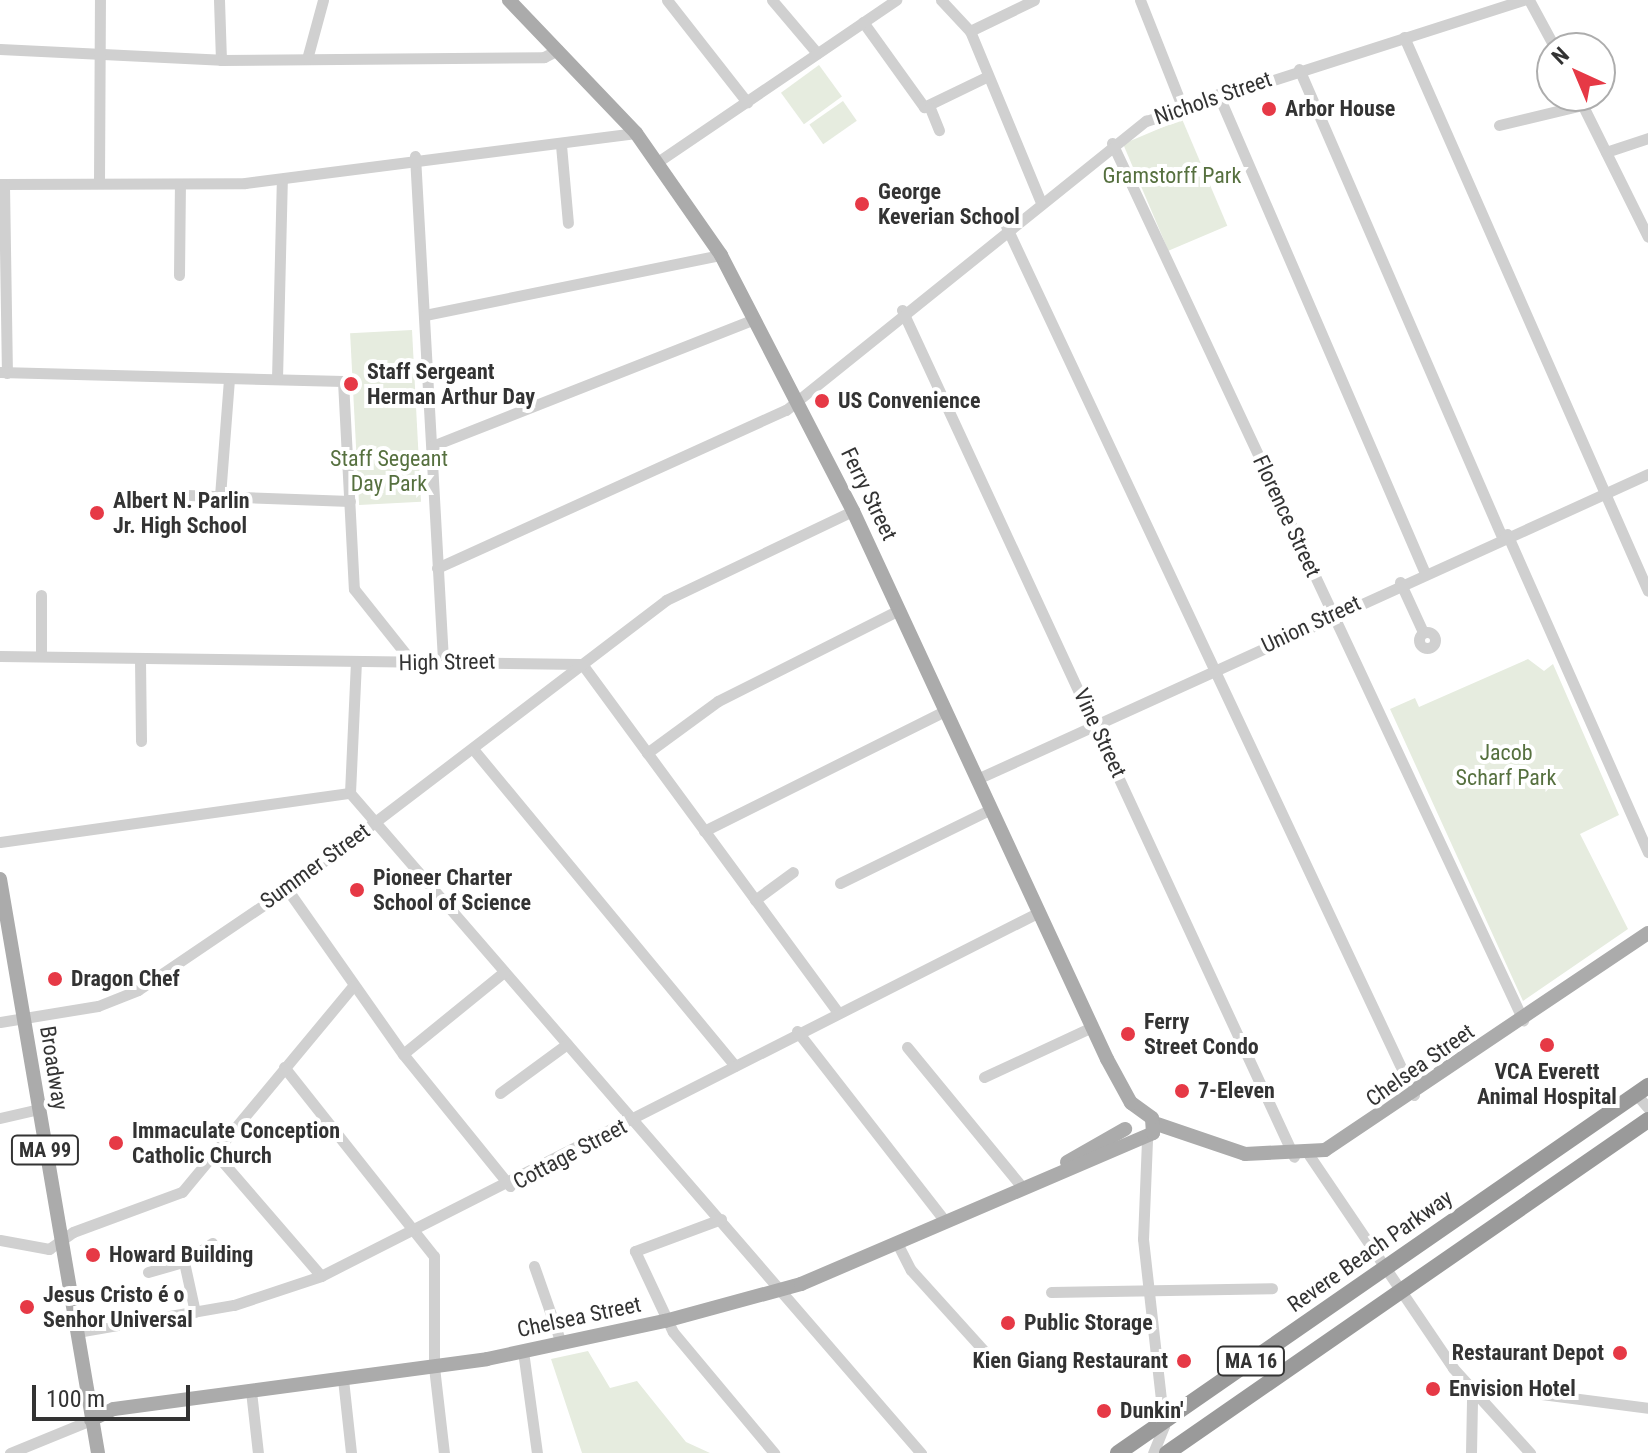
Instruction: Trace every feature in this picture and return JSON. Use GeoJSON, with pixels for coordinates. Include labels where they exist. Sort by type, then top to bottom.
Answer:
{"type":"FeatureCollection","features":[{"type":"Feature","properties":{"kind":"highway","name":"Revere Beach Parkway"},"geometry":{"type":"LineString","coordinates":[[1118,1453],[1642,1090]]}},
{"type":"Feature","properties":{"kind":"highway","name":"MA 16"},"geometry":{"type":"LineString","coordinates":[[1178,1450],[1648,1120]]}},
{"type":"Feature","properties":{"kind":"main road","name":"Ferry Street"},"geometry":{"type":"LineString","coordinates":[[516,2],[659,161],[721,255],[853,511],[1107,1059],[1130,1120]]}},
{"type":"Feature","properties":{"kind":"main road","name":"Broadway"},"geometry":{"type":"LineString","coordinates":[[0,879],[98,1453]]}},
{"type":"Feature","properties":{"kind":"main road","name":"Chelsea Street"},"geometry":{"type":"LineString","coordinates":[[1302,1156],[1350,1138],[1648,933]]}},
{"type":"Feature","properties":{"kind":"main road","name":"Chelsea Street"},"geometry":{"type":"LineString","coordinates":[[1053,1172],[1130,1120]]}},
{"type":"Feature","properties":{"kind":"main road"},"geometry":{"type":"LineString","coordinates":[[1130,1120],[1148,1134]]}},
{"type":"Feature","properties":{"kind":"main road"},"geometry":{"type":"LineString","coordinates":[[1130,1120],[1148,1134],[1302,1156]]}},
{"type":"Feature","properties":{"kind":"main road","name":"Chelsea Street"},"geometry":{"type":"LineString","coordinates":[[91,1420],[114,1409],[434,1367],[665,1321],[781,1289],[897,1243],[1053,1172],[1148,1134]]}},
{"type":"Feature","properties":{"kind":"street"},"geometry":{"type":"LineString","coordinates":[[99,183],[100,0]]}},
{"type":"Feature","properties":{"kind":"street"},"geometry":{"type":"LineString","coordinates":[[219,0],[221,60]]}},
{"type":"Feature","properties":{"kind":"street"},"geometry":{"type":"LineString","coordinates":[[307,59],[323,0]]}},
{"type":"Feature","properties":{"kind":"street"},"geometry":{"type":"LineString","coordinates":[[667,0],[747,102]]}},
{"type":"Feature","properties":{"kind":"street"},"geometry":{"type":"LineString","coordinates":[[772,0],[817,53]]}},
{"type":"Feature","properties":{"kind":"street"},"geometry":{"type":"LineString","coordinates":[[659,161],[896,0]]}},
{"type":"Feature","properties":{"kind":"street"},"geometry":{"type":"LineString","coordinates":[[941,0],[970,31],[1040,200]]}},
{"type":"Feature","properties":{"kind":"street"},"geometry":{"type":"LineString","coordinates":[[970,31],[1034,0]]}},
{"type":"Feature","properties":{"kind":"street"},"geometry":{"type":"LineString","coordinates":[[1140,0],[1182,106]]}},
{"type":"Feature","properties":{"kind":"street"},"geometry":{"type":"LineString","coordinates":[[1526,0],[1545,32]]}},
{"type":"Feature","properties":{"kind":"street","name":"Nichols Street"},"geometry":{"type":"LineString","coordinates":[[437,568],[797,399],[902,310],[1112,143],[1182,106],[1526,0]]}},
{"type":"Feature","properties":{"kind":"street"},"geometry":{"type":"LineString","coordinates":[[863,22],[919,104],[930,108],[939,130]]}},
{"type":"Feature","properties":{"kind":"street"},"geometry":{"type":"LineString","coordinates":[[1404,37],[1648,591]]}},
{"type":"Feature","properties":{"kind":"street"},"geometry":{"type":"LineString","coordinates":[[0,49],[221,60],[544,57],[558,50]]}},
{"type":"Feature","properties":{"kind":"street"},"geometry":{"type":"LineString","coordinates":[[1299,69],[1504,536],[1648,852]]}},
{"type":"Feature","properties":{"kind":"street"},"geometry":{"type":"LineString","coordinates":[[930,108],[988,76]]}},
{"type":"Feature","properties":{"kind":"street"},"geometry":{"type":"LineString","coordinates":[[1218,94],[1424,571]]}},
{"type":"Feature","properties":{"kind":"street"},"geometry":{"type":"LineString","coordinates":[[1499,125],[1541,112]]}},
{"type":"Feature","properties":{"kind":"street"},"geometry":{"type":"LineString","coordinates":[[1586,112],[1648,237]]}},
{"type":"Feature","properties":{"kind":"street"},"geometry":{"type":"LineString","coordinates":[[412,662],[359,603],[343,381],[4,372],[2,184],[180,186],[282,179],[415,156],[561,145],[636,133]]}},
{"type":"Feature","properties":{"kind":"street"},"geometry":{"type":"LineString","coordinates":[[1606,152],[1648,138]]}},
{"type":"Feature","properties":{"kind":"street","name":"Florence Street"},"geometry":{"type":"LineString","coordinates":[[1112,143],[1523,1020]]}},
{"type":"Feature","properties":{"kind":"street"},"geometry":{"type":"LineString","coordinates":[[561,145],[568,223]]}},
{"type":"Feature","properties":{"kind":"street"},"geometry":{"type":"LineString","coordinates":[[415,156],[443,660]]}},
{"type":"Feature","properties":{"kind":"street"},"geometry":{"type":"LineString","coordinates":[[277,379],[282,179]]}},
{"type":"Feature","properties":{"kind":"street"},"geometry":{"type":"LineString","coordinates":[[179,275],[180,186]]}},
{"type":"Feature","properties":{"kind":"street"},"geometry":{"type":"LineString","coordinates":[[1006,226],[1414,1095]]}},
{"type":"Feature","properties":{"kind":"street"},"geometry":{"type":"LineString","coordinates":[[425,315],[721,255]]}},
{"type":"Feature","properties":{"kind":"street","name":"Vine Street"},"geometry":{"type":"LineString","coordinates":[[902,310],[1302,1156],[1476,1394],[1530,1453]]}},
{"type":"Feature","properties":{"kind":"street"},"geometry":{"type":"LineString","coordinates":[[432,446],[755,319]]}},
{"type":"Feature","properties":{"kind":"street"},"geometry":{"type":"LineString","coordinates":[[220,496],[229,379]]}},
{"type":"Feature","properties":{"kind":"street","name":"Union Street"},"geometry":{"type":"LineString","coordinates":[[977,779],[1424,571],[1648,474]]}},
{"type":"Feature","properties":{"kind":"street"},"geometry":{"type":"LineString","coordinates":[[187,495],[350,501]]}},
{"type":"Feature","properties":{"kind":"street"},"geometry":{"type":"LineString","coordinates":[[836,1010],[582,664],[666,600],[853,511]]}},
{"type":"Feature","properties":{"kind":"street"},"geometry":{"type":"LineString","coordinates":[[1400,582],[1423,632]]}},
{"type":"Feature","properties":{"kind":"street"},"geometry":{"type":"LineString","coordinates":[[41,595],[41,656]]}},
{"type":"Feature","properties":{"kind":"street"},"geometry":{"type":"LineString","coordinates":[[647,753],[718,701],[899,610]]}},
{"type":"Feature","properties":{"kind":"street","name":"High Street"},"geometry":{"type":"LineString","coordinates":[[0,656],[582,664]]}},
{"type":"Feature","properties":{"kind":"street"},"geometry":{"type":"LineString","coordinates":[[140,659],[141,741]]}},
{"type":"Feature","properties":{"kind":"street"},"geometry":{"type":"LineString","coordinates":[[356,661],[350,793],[921,1453]]}},
{"type":"Feature","properties":{"kind":"street","name":"Summer Street"},"geometry":{"type":"LineString","coordinates":[[0,1022],[98,1006],[138,990],[287,889],[582,664]]}},
{"type":"Feature","properties":{"kind":"street"},"geometry":{"type":"LineString","coordinates":[[704,831],[945,711]]}},
{"type":"Feature","properties":{"kind":"street"},"geometry":{"type":"LineString","coordinates":[[473,749],[735,1066]]}},
{"type":"Feature","properties":{"kind":"street"},"geometry":{"type":"LineString","coordinates":[[0,842],[350,793]]}},
{"type":"Feature","properties":{"kind":"street"},"geometry":{"type":"LineString","coordinates":[[840,883],[991,809]]}},
{"type":"Feature","properties":{"kind":"street"},"geometry":{"type":"LineString","coordinates":[[755,900],[793,872]]}},
{"type":"Feature","properties":{"kind":"street"},"geometry":{"type":"LineString","coordinates":[[287,889],[403,1054],[510,1186]]}},
{"type":"Feature","properties":{"kind":"street","name":"Cottage Street"},"geometry":{"type":"LineString","coordinates":[[77,1332],[195,1312],[321,1276],[510,1186],[836,1010],[1039,912]]}},
{"type":"Feature","properties":{"kind":"street"},"geometry":{"type":"LineString","coordinates":[[403,1054],[504,972]]}},
{"type":"Feature","properties":{"kind":"street"},"geometry":{"type":"LineString","coordinates":[[0,1240],[36,1250],[182,1192],[353,986]]}},
{"type":"Feature","properties":{"kind":"street"},"geometry":{"type":"LineString","coordinates":[[984,1077],[1092,1027]]}},
{"type":"Feature","properties":{"kind":"street"},"geometry":{"type":"LineString","coordinates":[[797,1031],[945,1221]]}},
{"type":"Feature","properties":{"kind":"street"},"geometry":{"type":"LineString","coordinates":[[500,1093],[567,1044]]}},
{"type":"Feature","properties":{"kind":"street"},"geometry":{"type":"LineString","coordinates":[[907,1047],[1022,1187]]}},
{"type":"Feature","properties":{"kind":"street"},"geometry":{"type":"LineString","coordinates":[[284,1067],[420,1231],[437,1266],[434,1367],[444,1453]]}},
{"type":"Feature","properties":{"kind":"street"},"geometry":{"type":"LineString","coordinates":[[1642,1090],[1648,1108]]}},
{"type":"Feature","properties":{"kind":"street"},"geometry":{"type":"LineString","coordinates":[[0,1118],[39,1109]]}},
{"type":"Feature","properties":{"kind":"street"},"geometry":{"type":"LineString","coordinates":[[1148,1134],[1147,1290],[1164,1421],[1153,1453]]}},
{"type":"Feature","properties":{"kind":"street"},"geometry":{"type":"LineString","coordinates":[[215,1153],[321,1276]]}},
{"type":"Feature","properties":{"kind":"street"},"geometry":{"type":"LineString","coordinates":[[721,1219],[635,1251],[665,1321],[774,1453]]}},
{"type":"Feature","properties":{"kind":"street"},"geometry":{"type":"LineString","coordinates":[[148,1272],[184,1262],[212,1243]]}},
{"type":"Feature","properties":{"kind":"street"},"geometry":{"type":"LineString","coordinates":[[897,1243],[911,1270],[987,1354]]}},
{"type":"Feature","properties":{"kind":"street"},"geometry":{"type":"LineString","coordinates":[[184,1262],[195,1312]]}},
{"type":"Feature","properties":{"kind":"street"},"geometry":{"type":"LineString","coordinates":[[534,1266],[561,1343]]}},
{"type":"Feature","properties":{"kind":"street"},"geometry":{"type":"LineString","coordinates":[[1051,1292],[1272,1288]]}},
{"type":"Feature","properties":{"kind":"street"},"geometry":{"type":"LineString","coordinates":[[523,1351],[537,1453]]}},
{"type":"Feature","properties":{"kind":"street"},"geometry":{"type":"LineString","coordinates":[[343,1379],[351,1453]]}},
{"type":"Feature","properties":{"kind":"street"},"geometry":{"type":"LineString","coordinates":[[1471,1453],[1476,1394],[1491,1386],[1648,1408]]}},
{"type":"Feature","properties":{"kind":"street"},"geometry":{"type":"LineString","coordinates":[[251,1391],[258,1453]]}},
{"type":"Feature","properties":{"kind":"street"},"geometry":{"type":"LineString","coordinates":[[10,1453],[91,1420]]}},
{"type":"Feature","properties":{"kind":"green space"},"geometry":{"type":"Polygon","coordinates":[[[819,65],[842,97],[804,124],[781,93],[819,65]]]}},
{"type":"Feature","properties":{"kind":"green space"},"geometry":{"type":"Polygon","coordinates":[[[843,101],[857,121],[823,144],[809,125],[843,101]]]}},
{"type":"Feature","properties":{"kind":"green space","name":"Gramstorff Park"},"geometry":{"type":"Polygon","coordinates":[[[1182,119],[1227,226],[1168,251],[1123,144],[1182,119]]]}},
{"type":"Feature","properties":{"kind":"green space","name":"Staff Segeant Day Park"},"geometry":{"type":"Polygon","coordinates":[[[412,330],[421,502],[359,505],[350,333],[412,330]]]}},
{"type":"Feature","properties":{"kind":"green space","name":"Jacob Scharf Park"},"geometry":{"type":"Polygon","coordinates":[[[1528,659],[1544,671],[1553,664],[1619,815],[1580,834],[1628,929],[1523,1001],[1390,709],[1415,698],[1419,707],[1528,659]]]}},
{"type":"Feature","properties":{"kind":"green space"},"geometry":{"type":"Polygon","coordinates":[[[588,1351],[610,1388],[637,1381],[686,1442],[710,1453],[582,1453],[551,1359],[588,1351]]]}},
{"type":"Feature","properties":{"kind":"place","name":"Arbor House"},"geometry":{"type":"Point","coordinates":[1269,109]}},
{"type":"Feature","properties":{"kind":"place","name":"George Keverian School"},"geometry":{"type":"Point","coordinates":[862,204]}},
{"type":"Feature","properties":{"kind":"place","name":"Staff Sergeant Herman Arthur Day"},"geometry":{"type":"Point","coordinates":[351,384]}},
{"type":"Feature","properties":{"kind":"place","name":"US Convenience"},"geometry":{"type":"Point","coordinates":[822,401]}},
{"type":"Feature","properties":{"kind":"place","name":"Albert N. Parlin Jr. High School"},"geometry":{"type":"Point","coordinates":[97,513]}},
{"type":"Feature","properties":{"kind":"place","name":"Pioneer Charter School of Science"},"geometry":{"type":"Point","coordinates":[357,890]}},
{"type":"Feature","properties":{"kind":"place","name":"Dragon Chef"},"geometry":{"type":"Point","coordinates":[55,979]}},
{"type":"Feature","properties":{"kind":"place","name":"Ferry Street Condo"},"geometry":{"type":"Point","coordinates":[1128,1034]}},
{"type":"Feature","properties":{"kind":"place","name":"VCA Everett Animal Hospital"},"geometry":{"type":"Point","coordinates":[1547,1045]}},
{"type":"Feature","properties":{"kind":"place","name":"7-Eleven"},"geometry":{"type":"Point","coordinates":[1182,1091]}},
{"type":"Feature","properties":{"kind":"place","name":"Immaculate Conception Catholic Church"},"geometry":{"type":"Point","coordinates":[116,1143]}},
{"type":"Feature","properties":{"kind":"place","name":"Howard Building"},"geometry":{"type":"Point","coordinates":[93,1255]}},
{"type":"Feature","properties":{"kind":"place","name":"Jesus Cristo é o Senhor Universal"},"geometry":{"type":"Point","coordinates":[27,1307]}},
{"type":"Feature","properties":{"kind":"place","name":"Public Storage"},"geometry":{"type":"Point","coordinates":[1008,1323]}},
{"type":"Feature","properties":{"kind":"place","name":"Restaurant Depot"},"geometry":{"type":"Point","coordinates":[1620,1353]}},
{"type":"Feature","properties":{"kind":"place","name":"Kien Giang Restaurant"},"geometry":{"type":"Point","coordinates":[1184,1361]}},
{"type":"Feature","properties":{"kind":"place","name":"Envision Hotel"},"geometry":{"type":"Point","coordinates":[1433,1389]}},
{"type":"Feature","properties":{"kind":"place","name":"Dunkin'"},"geometry":{"type":"Point","coordinates":[1104,1411]}}]}
